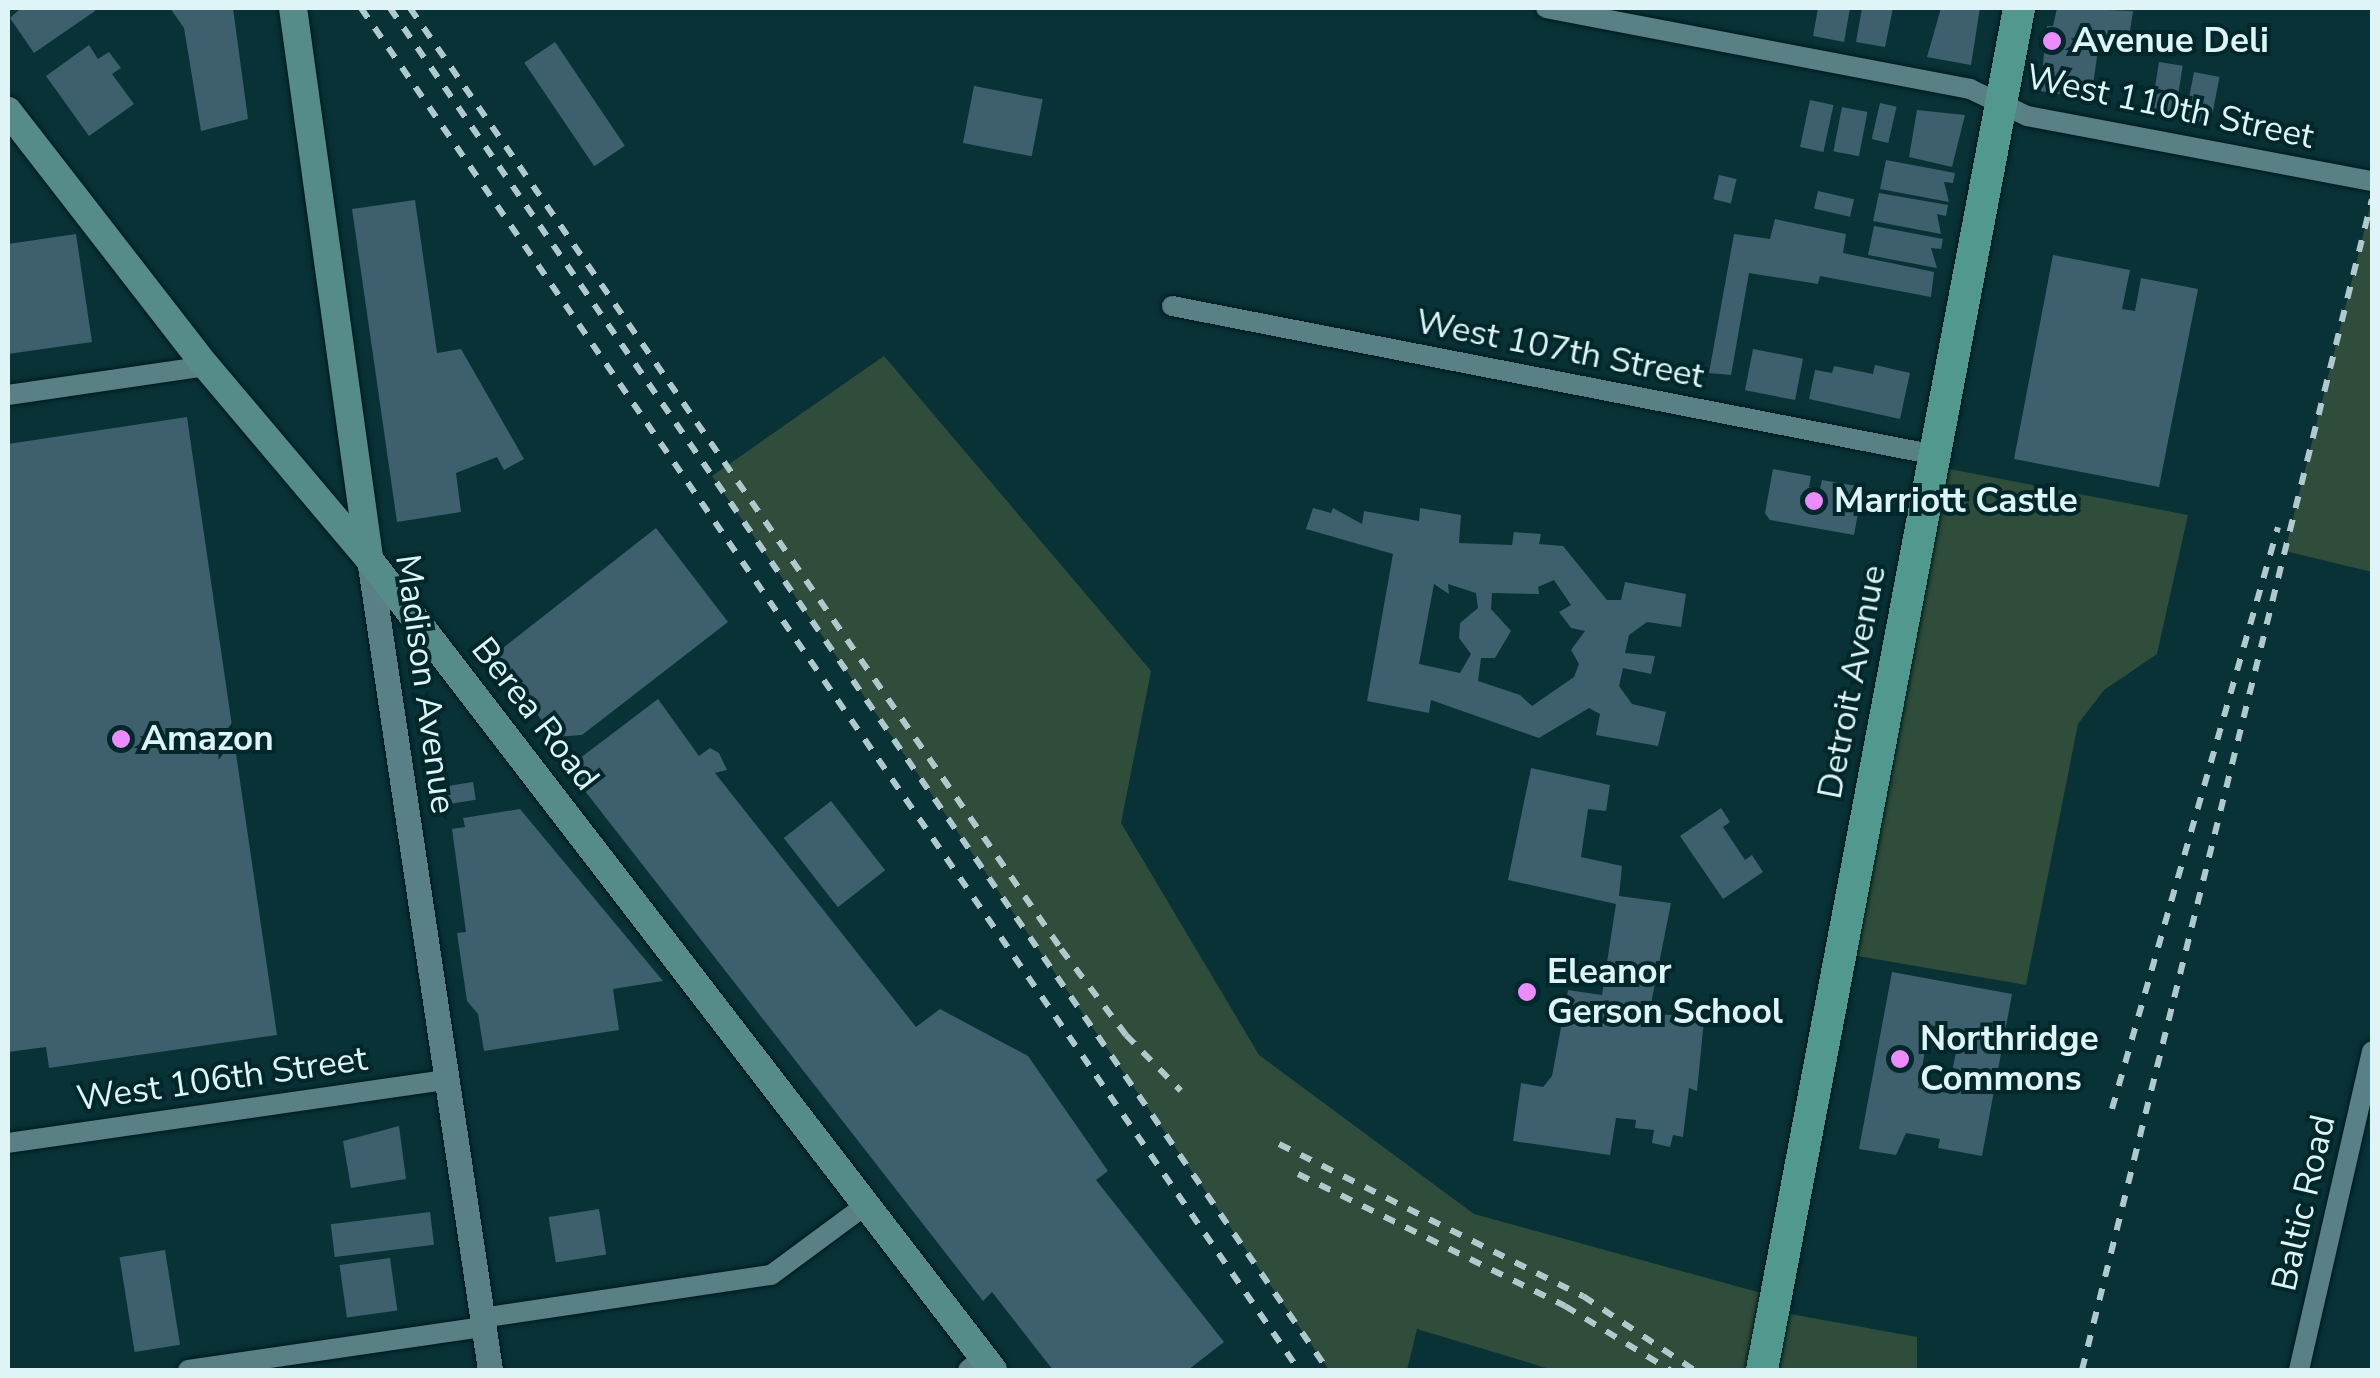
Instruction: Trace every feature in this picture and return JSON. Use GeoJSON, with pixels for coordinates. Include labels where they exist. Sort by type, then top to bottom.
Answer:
{"type":"FeatureCollection","features":[{"type":"Feature","properties":{"kind":"main road","name":"Madison Avenue"},"geometry":{"type":"LineString","coordinates":[[293,8],[369,559]]}},
{"type":"Feature","properties":{"kind":"main road","name":"Detroit Avenue"},"geometry":{"type":"LineString","coordinates":[[1762,1370],[2018,8]]}},
{"type":"Feature","properties":{"kind":"main road","name":"Berea Road"},"geometry":{"type":"LineString","coordinates":[[8,111],[206,366],[369,559],[866,1205],[981,1366]]}},
{"type":"Feature","properties":{"kind":"street","name":"West 110th Street"},"geometry":{"type":"LineString","coordinates":[[1546,8],[1970,89],[2026,116],[2372,181]]}},
{"type":"Feature","properties":{"kind":"street","name":"West 107th Street"},"geometry":{"type":"LineString","coordinates":[[1172,306],[1936,455]]}},
{"type":"Feature","properties":{"kind":"street"},"geometry":{"type":"LineString","coordinates":[[8,395],[206,366]]}},
{"type":"Feature","properties":{"kind":"street","name":"Madison Avenue"},"geometry":{"type":"LineString","coordinates":[[369,559],[490,1370]]}},
{"type":"Feature","properties":{"kind":"street","name":"Baltic Road"},"geometry":{"type":"LineString","coordinates":[[2300,1370],[2367,1095],[2372,1051]]}},
{"type":"Feature","properties":{"kind":"street","name":"West 106th Street"},"geometry":{"type":"LineString","coordinates":[[8,1142],[446,1080]]}},
{"type":"Feature","properties":{"kind":"street"},"geometry":{"type":"LineString","coordinates":[[188,1370],[772,1275],[866,1205]]}},
{"type":"Feature","properties":{"kind":"green space"},"geometry":{"type":"Polygon","coordinates":[[[2372,199],[2372,572],[2285,551],[2372,199]]]}},
{"type":"Feature","properties":{"kind":"green space"},"geometry":{"type":"Polygon","coordinates":[[[884,356],[1151,671],[1121,823],[1259,1055],[1474,1214],[1776,1297],[1774,1311],[1917,1337],[1917,1370],[1553,1370],[1417,1329],[1407,1370],[1329,1370],[712,476],[884,356]]]}},
{"type":"Feature","properties":{"kind":"green space"},"geometry":{"type":"Polygon","coordinates":[[[1934,466],[2188,515],[2157,654],[2104,690],[2078,724],[2026,985],[1840,953],[1934,466]]]}},
{"type":"Feature","properties":{"kind":"building"},"geometry":{"type":"Polygon","coordinates":[[[21,8],[95,11],[34,53],[10,18],[21,8]]]}},
{"type":"Feature","properties":{"kind":"building"},"geometry":{"type":"Polygon","coordinates":[[[170,8],[233,8],[248,119],[201,131],[184,28],[170,8]]]}},
{"type":"Feature","properties":{"kind":"building"},"geometry":{"type":"Polygon","coordinates":[[[1818,8],[1850,8],[1844,42],[1813,36],[1818,8]]]}},
{"type":"Feature","properties":{"kind":"building"},"geometry":{"type":"Polygon","coordinates":[[[1862,8],[1893,8],[1885,47],[1856,42],[1862,8]]]}},
{"type":"Feature","properties":{"kind":"building"},"geometry":{"type":"Polygon","coordinates":[[[1941,8],[1980,8],[1971,65],[1927,57],[1941,8]]]}},
{"type":"Feature","properties":{"kind":"building"},"geometry":{"type":"Polygon","coordinates":[[[2057,8],[2133,11],[2129,38],[2100,36],[2091,99],[2040,91],[2047,26],[2053,26],[2057,8]]]}},
{"type":"Feature","properties":{"kind":"building"},"geometry":{"type":"Polygon","coordinates":[[[555,42],[625,146],[594,166],[524,63],[555,42]]]}},
{"type":"Feature","properties":{"kind":"building"},"geometry":{"type":"Polygon","coordinates":[[[89,45],[98,59],[109,52],[121,68],[112,74],[134,104],[89,136],[46,76],[89,45]]]}},
{"type":"Feature","properties":{"kind":"building"},"geometry":{"type":"Polygon","coordinates":[[[2159,62],[2183,66],[2175,115],[2151,111],[2159,62]]]}},
{"type":"Feature","properties":{"kind":"building"},"geometry":{"type":"Polygon","coordinates":[[[2194,72],[2220,77],[2210,124],[2185,119],[2194,72]]]}},
{"type":"Feature","properties":{"kind":"building"},"geometry":{"type":"Polygon","coordinates":[[[974,86],[1043,99],[1032,156],[963,143],[974,86]]]}},
{"type":"Feature","properties":{"kind":"building"},"geometry":{"type":"Polygon","coordinates":[[[1810,100],[1833,105],[1823,152],[1800,147],[1810,100]]]}},
{"type":"Feature","properties":{"kind":"building"},"geometry":{"type":"Polygon","coordinates":[[[1880,103],[1897,107],[1888,143],[1872,139],[1880,103]]]}},
{"type":"Feature","properties":{"kind":"building"},"geometry":{"type":"Polygon","coordinates":[[[1842,107],[1868,112],[1859,156],[1833,151],[1842,107]]]}},
{"type":"Feature","properties":{"kind":"building"},"geometry":{"type":"Polygon","coordinates":[[[1917,110],[1965,115],[1952,167],[1909,157],[1917,110]]]}},
{"type":"Feature","properties":{"kind":"building"},"geometry":{"type":"Polygon","coordinates":[[[1886,160],[1955,173],[1953,183],[1944,182],[1949,202],[1880,189],[1886,160]]]}},
{"type":"Feature","properties":{"kind":"building"},"geometry":{"type":"Polygon","coordinates":[[[1719,175],[1737,179],[1731,203],[1713,199],[1719,175]]]}},
{"type":"Feature","properties":{"kind":"building"},"geometry":{"type":"Polygon","coordinates":[[[1818,191],[1854,199],[1850,217],[1814,209],[1818,191]]]}},
{"type":"Feature","properties":{"kind":"building"},"geometry":{"type":"Polygon","coordinates":[[[1879,193],[1948,205],[1946,216],[1937,214],[1941,234],[1873,221],[1879,193]]]}},
{"type":"Feature","properties":{"kind":"building"},"geometry":{"type":"Polygon","coordinates":[[[415,200],[437,353],[461,349],[524,459],[504,470],[497,457],[456,473],[461,512],[397,522],[352,209],[415,200]]]}},
{"type":"Feature","properties":{"kind":"building"},"geometry":{"type":"Polygon","coordinates":[[[1775,219],[1846,234],[1843,253],[1934,272],[1931,297],[1820,276],[1818,284],[1749,273],[1731,375],[1709,373],[1734,234],[1770,239],[1775,219]]]}},
{"type":"Feature","properties":{"kind":"building"},"geometry":{"type":"Polygon","coordinates":[[[1874,226],[1943,239],[1941,249],[1931,248],[1937,268],[1868,255],[1874,226]]]}},
{"type":"Feature","properties":{"kind":"building"},"geometry":{"type":"Polygon","coordinates":[[[76,234],[92,342],[8,354],[8,244],[76,234]]]}},
{"type":"Feature","properties":{"kind":"building"},"geometry":{"type":"Polygon","coordinates":[[[2053,255],[2130,270],[2122,309],[2135,311],[2141,278],[2198,289],[2159,487],[2014,459],[2053,255]]]}},
{"type":"Feature","properties":{"kind":"building"},"geometry":{"type":"Polygon","coordinates":[[[1753,349],[1803,359],[1795,400],[1745,390],[1753,349]]]}},
{"type":"Feature","properties":{"kind":"building"},"geometry":{"type":"Polygon","coordinates":[[[1875,365],[1910,373],[1900,419],[1809,399],[1815,370],[1832,373],[1834,366],[1873,374],[1875,365]]]}},
{"type":"Feature","properties":{"kind":"building","name":"Amazon"},"geometry":{"type":"Polygon","coordinates":[[[187,417],[277,1035],[49,1068],[46,1047],[8,1052],[8,444],[187,417]]]}},
{"type":"Feature","properties":{"kind":"building","name":"Marriott Castle"},"geometry":{"type":"Polygon","coordinates":[[[1773,469],[1811,476],[1809,487],[1820,489],[1822,480],[1863,487],[1854,535],[1770,520],[1765,513],[1773,469]]]}},
{"type":"Feature","properties":{"kind":"building"},"geometry":{"type":"Polygon","coordinates":[[[1313,508],[1331,513],[1333,508],[1362,524],[1364,511],[1419,521],[1420,508],[1461,515],[1459,543],[1512,545],[1514,532],[1541,534],[1539,544],[1563,546],[1607,600],[1621,600],[1625,582],[1686,594],[1681,627],[1647,622],[1629,635],[1625,653],[1655,656],[1651,674],[1623,668],[1619,686],[1632,704],[1666,712],[1658,746],[1596,735],[1600,714],[1589,708],[1539,738],[1431,700],[1429,713],[1367,701],[1393,554],[1306,529],[1313,508]],[[1554,580],[1538,587],[1539,594],[1492,593],[1491,609],[1511,631],[1495,658],[1481,658],[1478,681],[1520,695],[1532,706],[1574,677],[1579,664],[1571,650],[1585,631],[1571,628],[1559,612],[1571,605],[1554,580]],[[1434,584],[1419,664],[1460,673],[1471,654],[1459,638],[1460,623],[1478,608],[1476,593],[1448,584],[1449,594],[1434,584]]]}},
{"type":"Feature","properties":{"kind":"building"},"geometry":{"type":"Polygon","coordinates":[[[656,528],[728,622],[582,735],[554,737],[494,655],[656,528]]]}},
{"type":"Feature","properties":{"kind":"building"},"geometry":{"type":"Polygon","coordinates":[[[658,699],[699,756],[710,748],[719,753],[727,770],[715,773],[916,1027],[940,1009],[1028,1056],[1108,1171],[1096,1180],[1224,1342],[1188,1370],[1053,1370],[992,1292],[983,1301],[567,768],[658,699]]]}},
{"type":"Feature","properties":{"kind":"building"},"geometry":{"type":"Polygon","coordinates":[[[1531,768],[1610,785],[1606,811],[1588,809],[1581,857],[1622,866],[1619,896],[1671,903],[1649,1014],[1673,1015],[1677,1002],[1696,1006],[1695,1019],[1704,1020],[1697,1091],[1689,1088],[1683,1137],[1673,1135],[1670,1147],[1652,1143],[1654,1130],[1635,1128],[1636,1120],[1616,1118],[1610,1155],[1513,1141],[1521,1083],[1543,1087],[1552,1076],[1568,990],[1602,995],[1616,904],[1508,880],[1531,768]]]}},
{"type":"Feature","properties":{"kind":"building"},"geometry":{"type":"Polygon","coordinates":[[[473,782],[476,800],[443,805],[440,787],[473,782]]]}},
{"type":"Feature","properties":{"kind":"building"},"geometry":{"type":"Polygon","coordinates":[[[831,801],[885,870],[838,907],[784,838],[831,801]]]}},
{"type":"Feature","properties":{"kind":"building"},"geometry":{"type":"Polygon","coordinates":[[[1721,808],[1730,822],[1723,827],[1745,860],[1752,855],[1763,872],[1723,899],[1680,836],[1721,808]]]}},
{"type":"Feature","properties":{"kind":"building"},"geometry":{"type":"Polygon","coordinates":[[[520,809],[663,981],[613,989],[619,1030],[484,1051],[478,1014],[467,1001],[457,933],[466,932],[452,829],[465,827],[463,818],[520,809]]]}},
{"type":"Feature","properties":{"kind":"building","name":"Northridge Commons"},"geometry":{"type":"Polygon","coordinates":[[[1892,972],[2012,994],[1982,1156],[1938,1148],[1940,1139],[1906,1133],[1896,1155],[1859,1149],[1892,972]],[[1930,1025],[1918,1088],[1948,1093],[1960,1031],[1930,1025]]]}},
{"type":"Feature","properties":{"kind":"building"},"geometry":{"type":"Polygon","coordinates":[[[399,1126],[406,1179],[351,1188],[343,1141],[399,1126]]]}},
{"type":"Feature","properties":{"kind":"building"},"geometry":{"type":"Polygon","coordinates":[[[599,1209],[606,1254],[556,1262],[549,1217],[599,1209]]]}},
{"type":"Feature","properties":{"kind":"building"},"geometry":{"type":"Polygon","coordinates":[[[430,1212],[434,1245],[335,1257],[331,1224],[430,1212]]]}},
{"type":"Feature","properties":{"kind":"building"},"geometry":{"type":"Polygon","coordinates":[[[165,1250],[180,1345],[135,1352],[120,1257],[165,1250]]]}},
{"type":"Feature","properties":{"kind":"building"},"geometry":{"type":"Polygon","coordinates":[[[390,1258],[397,1310],[347,1318],[339,1265],[390,1258]]]}},
{"type":"Feature","properties":{"kind":"railway"},"geometry":{"type":"LineString","coordinates":[[361,8],[1299,1370]]}},
{"type":"Feature","properties":{"kind":"railway"},"geometry":{"type":"LineString","coordinates":[[390,8],[1328,1370]]}},
{"type":"Feature","properties":{"kind":"railway"},"geometry":{"type":"LineString","coordinates":[[410,8],[1061,949],[1126,1035],[1181,1091]]}},
{"type":"Feature","properties":{"kind":"railway"},"geometry":{"type":"LineString","coordinates":[[2082,1370],[2372,199]]}},
{"type":"Feature","properties":{"kind":"railway"},"geometry":{"type":"LineString","coordinates":[[2112,1109],[2278,527]]}},
{"type":"Feature","properties":{"kind":"railway"},"geometry":{"type":"LineString","coordinates":[[1279,1144],[1583,1296],[1694,1370]]}},
{"type":"Feature","properties":{"kind":"railway"},"geometry":{"type":"LineString","coordinates":[[1298,1174],[1565,1306],[1670,1370]]}},
{"type":"Feature","properties":{"kind":"place","name":"Avenue Deli"},"geometry":{"type":"Point","coordinates":[2052,41]}},
{"type":"Feature","properties":{"kind":"place","name":"Marriott Castle"},"geometry":{"type":"Point","coordinates":[1814,501]}},
{"type":"Feature","properties":{"kind":"place","name":"Amazon"},"geometry":{"type":"Point","coordinates":[121,739]}},
{"type":"Feature","properties":{"kind":"place","name":"Eleanor Gerson School"},"geometry":{"type":"Point","coordinates":[1527,992]}},
{"type":"Feature","properties":{"kind":"place","name":"Northridge Commons"},"geometry":{"type":"Point","coordinates":[1900,1059]}}]}
